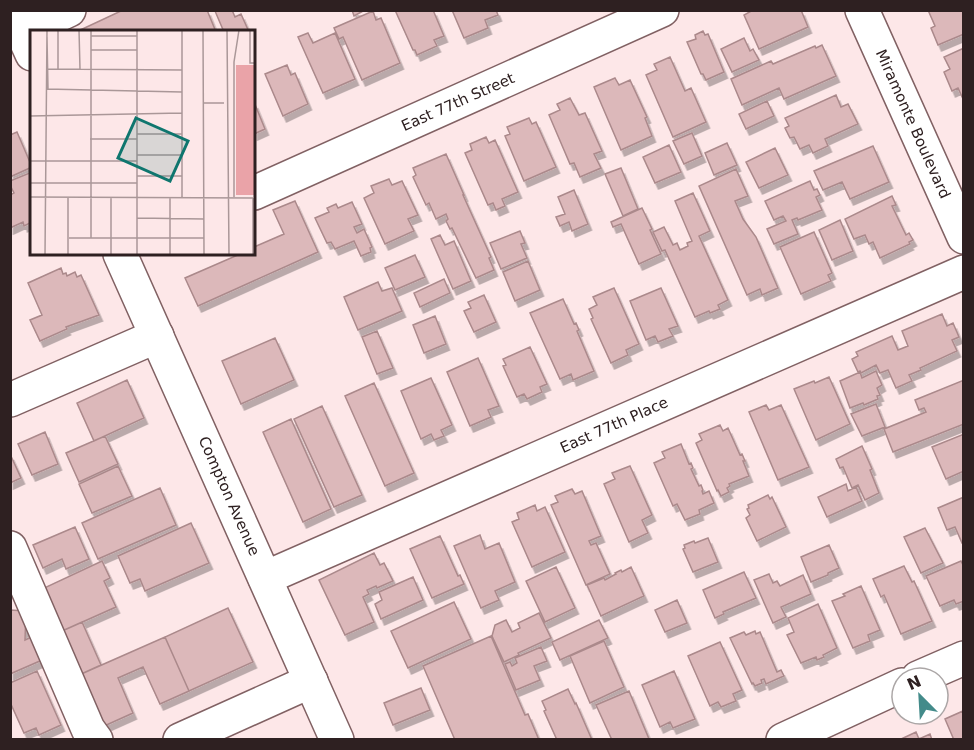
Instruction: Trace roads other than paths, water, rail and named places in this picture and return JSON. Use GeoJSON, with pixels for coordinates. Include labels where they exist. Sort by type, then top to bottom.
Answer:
{"type":"FeatureCollection","features":[{"type":"Feature","properties":{"kind":"street"},"geometry":{"type":"LineString","coordinates":[[22,32],[69,10]]}},
{"type":"Feature","properties":{"kind":"street","name":"East 77th Street"},"geometry":{"type":"LineString","coordinates":[[255,193],[662,10]]}},
{"type":"Feature","properties":{"kind":"street","name":"Miramonte Boulevard"},"geometry":{"type":"LineString","coordinates":[[862,10],[963,237]]}},
{"type":"Feature","properties":{"kind":"street","name":"Compton Avenue"},"geometry":{"type":"LineString","coordinates":[[120,255],[337,740]]}},
{"type":"Feature","properties":{"kind":"street","name":"East 77th Place"},"geometry":{"type":"LineString","coordinates":[[265,578],[963,272]]}},
{"type":"Feature","properties":{"kind":"street"},"geometry":{"type":"LineString","coordinates":[[10,400],[157,336]]}},
{"type":"Feature","properties":{"kind":"street"},"geometry":{"type":"LineString","coordinates":[[10,548],[88,729],[96,740]]}},
{"type":"Feature","properties":{"kind":"street"},"geometry":{"type":"LineString","coordinates":[[944,666],[963,657]]}},
{"type":"Feature","properties":{"kind":"street"},"geometry":{"type":"LineString","coordinates":[[180,740],[311,681]]}},
{"type":"Feature","properties":{"kind":"street"},"geometry":{"type":"LineString","coordinates":[[783,740],[890,691]]}}]}
